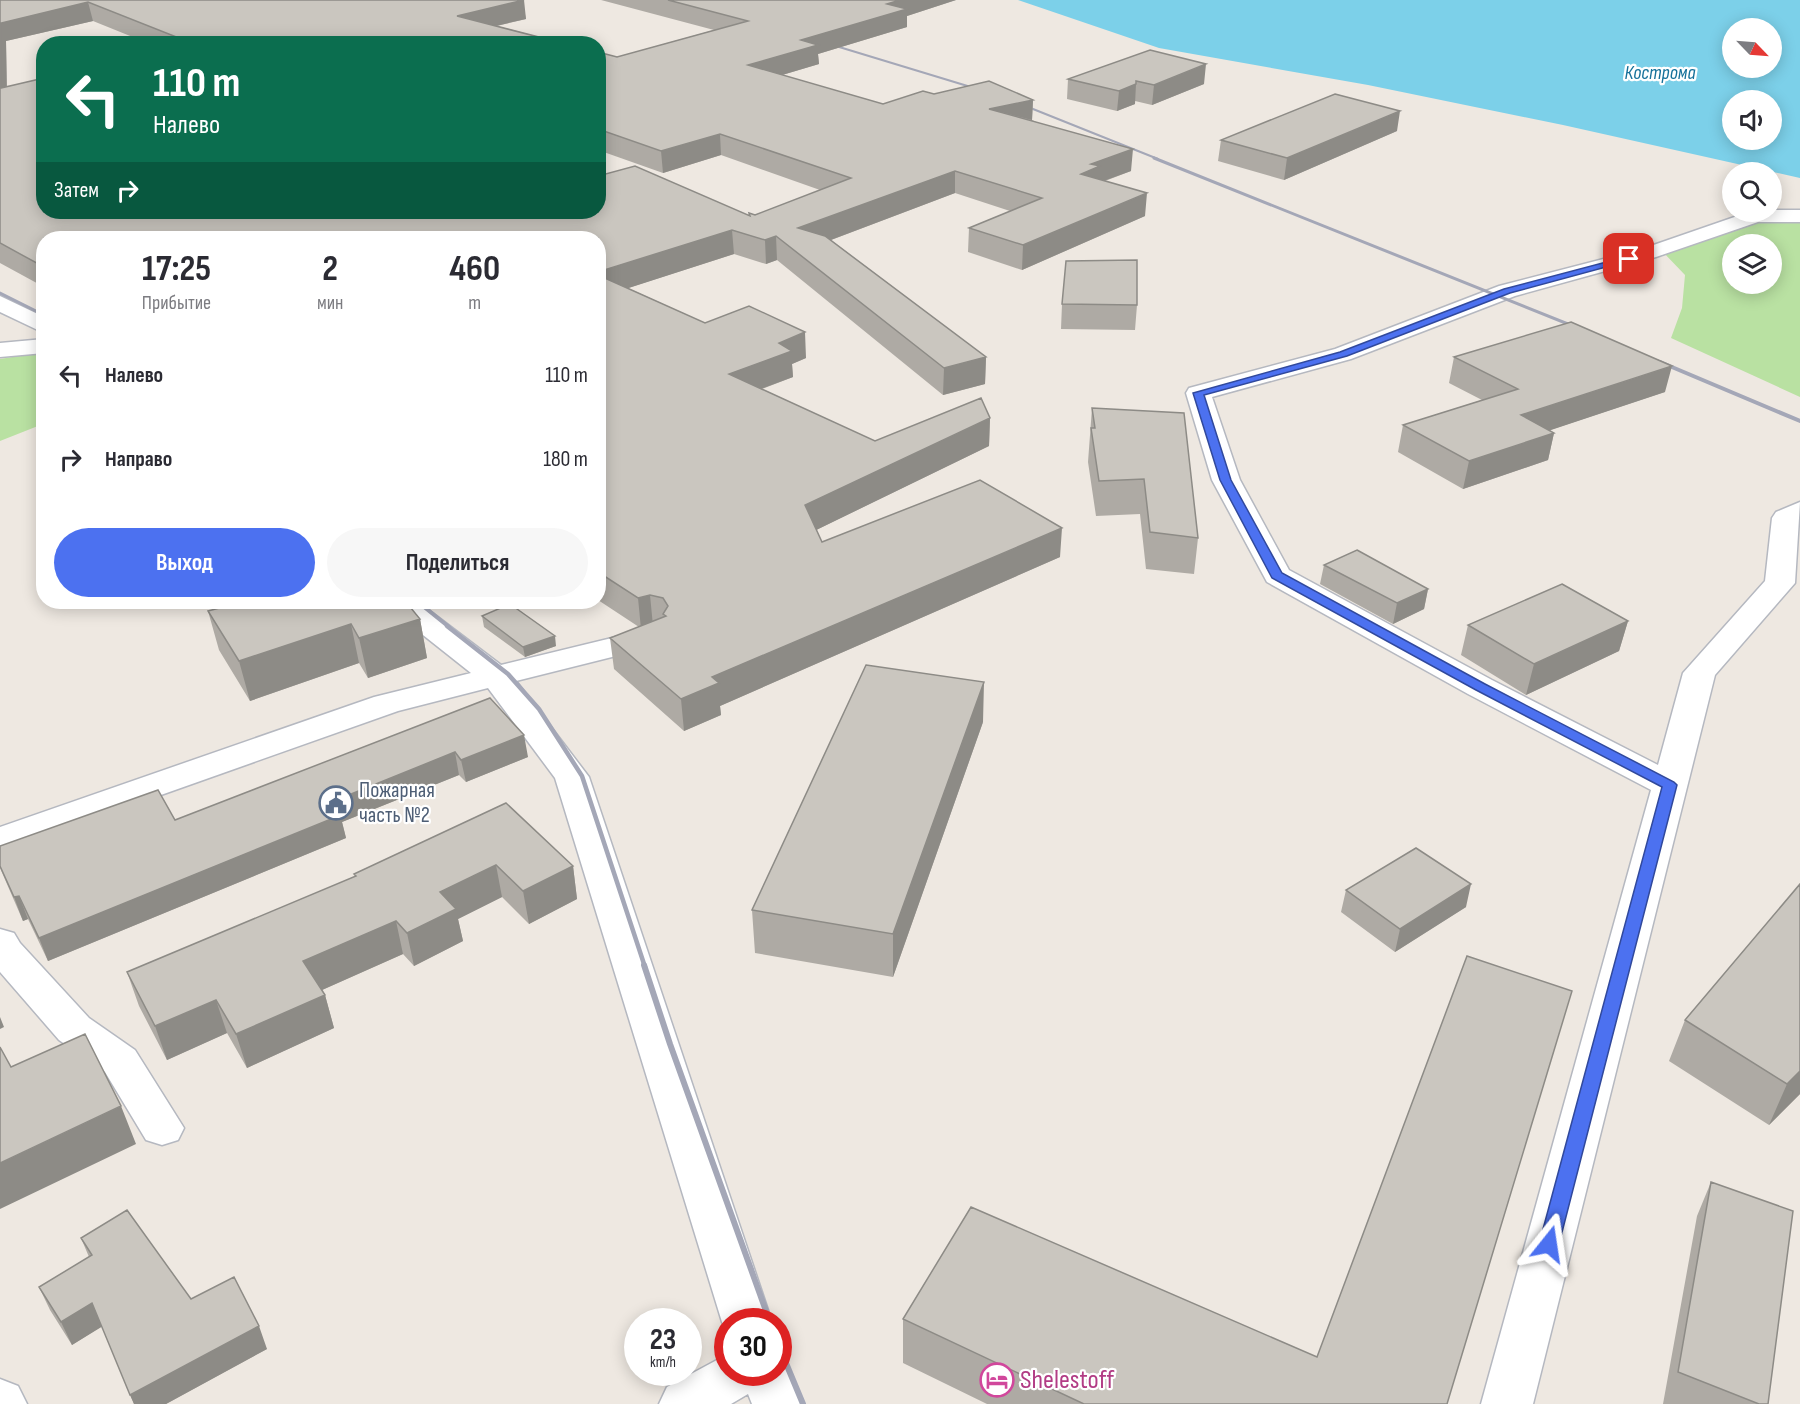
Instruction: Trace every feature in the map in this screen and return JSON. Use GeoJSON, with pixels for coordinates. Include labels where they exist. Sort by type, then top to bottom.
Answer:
{"type":"FeatureCollection","features":[{"type":"Feature","properties":{"kind":"street"},"geometry":{"type":"LineString","coordinates":[[1669,785],[1480,687],[1277,576],[1226,480],[1198,393],[1343,354],[1507,291],[1649,253],[1756,216],[1800,216]]}},
{"type":"Feature","properties":{"kind":"street"},"geometry":{"type":"LineString","coordinates":[[1,304],[36,322]]}},
{"type":"Feature","properties":{"kind":"street"},"geometry":{"type":"LineString","coordinates":[[0,350],[36,347]]}},
{"type":"Feature","properties":{"kind":"street"},"geometry":{"type":"LineString","coordinates":[[1507,1404],[1699,673],[1780,583],[1786,518],[1800,510]]}},
{"type":"Feature","properties":{"kind":"street"},"geometry":{"type":"LineString","coordinates":[[409,609],[496,677],[572,777],[743,1308]]}},
{"type":"Feature","properties":{"kind":"street"},"geometry":{"type":"LineString","coordinates":[[0,840],[386,704],[653,638]]}},
{"type":"Feature","properties":{"kind":"street"},"geometry":{"type":"LineString","coordinates":[[0,943],[4,951],[74,1029],[120,1061],[162,1128]]}},
{"type":"Feature","properties":{"kind":"street"},"geometry":{"type":"LineString","coordinates":[[685,1404],[716,1386]]}},
{"type":"Feature","properties":{"kind":"street"},"geometry":{"type":"LineString","coordinates":[[771,1386],[778,1404]]}},
{"type":"Feature","properties":{"kind":"green space"},"geometry":{"type":"Polygon","coordinates":[[[1782,221],[1800,223],[1800,397],[1671,338],[1682,308],[1685,275],[1662,251],[1711,227],[1782,221]]]}},
{"type":"Feature","properties":{"kind":"green space"},"geometry":{"type":"Polygon","coordinates":[[[36,353],[36,427],[0,441],[0,359],[36,353]]]}},
{"type":"Feature","properties":{"kind":"water","name":"Кострома"},"geometry":{"type":"Polygon","coordinates":[[[1018,0],[1800,0],[1800,178],[1782,174],[1782,162],[1728,162],[1368,85],[1159,48],[1018,0]]]}},
{"type":"Feature","properties":{"kind":"building"},"geometry":{"type":"Polygon","coordinates":[[[0,0],[524,0],[457,16],[535,36],[174,36],[88,2],[1,23],[1,88],[36,80],[36,219],[606,219],[606,174],[635,166],[750,216],[749,213],[755,215],[851,178],[720,134],[661,151],[606,132],[606,54],[617,57],[748,21],[668,0],[900,0],[887,4],[907,9],[801,40],[818,45],[748,65],[883,104],[923,91],[934,94],[989,81],[1033,100],[989,109],[1133,149],[1091,164],[1100,166],[1081,174],[1147,193],[1023,245],[969,228],[1042,198],[955,171],[798,228],[825,236],[986,357],[944,368],[776,236],[765,240],[732,230],[606,269],[606,231],[36,231],[36,263],[0,243],[0,0]]]}},
{"type":"Feature","properties":{"kind":"building"},"geometry":{"type":"Polygon","coordinates":[[[1150,50],[1206,64],[1154,85],[1136,81],[1136,84],[1119,91],[1068,79],[1150,50]]]}},
{"type":"Feature","properties":{"kind":"building"},"geometry":{"type":"Polygon","coordinates":[[[1335,94],[1400,111],[1287,158],[1221,140],[1335,94]]]}},
{"type":"Feature","properties":{"kind":"building"},"geometry":{"type":"Polygon","coordinates":[[[1137,260],[1137,305],[1062,304],[1066,261],[1137,260]]]}},
{"type":"Feature","properties":{"kind":"building"},"geometry":{"type":"Polygon","coordinates":[[[606,279],[705,323],[749,306],[805,332],[779,343],[792,351],[729,374],[875,441],[981,398],[990,418],[805,505],[822,542],[980,480],[1062,528],[712,677],[719,683],[681,699],[610,638],[666,616],[663,614],[668,606],[663,598],[650,595],[638,598],[606,577],[606,279]]]}},
{"type":"Feature","properties":{"kind":"building"},"geometry":{"type":"Polygon","coordinates":[[[1571,322],[1672,366],[1521,415],[1554,433],[1469,461],[1403,425],[1518,389],[1454,357],[1571,322]]]}},
{"type":"Feature","properties":{"kind":"building"},"geometry":{"type":"Polygon","coordinates":[[[1092,408],[1184,413],[1198,538],[1150,532],[1144,479],[1099,481],[1091,428],[1095,428],[1092,408]]]}},
{"type":"Feature","properties":{"kind":"building"},"geometry":{"type":"Polygon","coordinates":[[[1357,550],[1428,589],[1397,603],[1324,565],[1357,550]]]}},
{"type":"Feature","properties":{"kind":"building"},"geometry":{"type":"Polygon","coordinates":[[[1562,584],[1628,621],[1534,664],[1468,625],[1562,584]]]}},
{"type":"Feature","properties":{"kind":"building"},"geometry":{"type":"Polygon","coordinates":[[[216,609],[412,609],[420,619],[359,638],[351,624],[239,661],[208,611],[216,609]]]}},
{"type":"Feature","properties":{"kind":"building"},"geometry":{"type":"Polygon","coordinates":[[[498,609],[517,609],[555,636],[523,647],[482,616],[498,609]]]}},
{"type":"Feature","properties":{"kind":"building"},"geometry":{"type":"Polygon","coordinates":[[[866,665],[984,682],[893,934],[752,910],[866,665]]]}},
{"type":"Feature","properties":{"kind":"building"},"geometry":{"type":"Polygon","coordinates":[[[490,698],[524,735],[461,760],[455,752],[331,802],[341,815],[39,938],[19,896],[14,897],[0,866],[0,846],[158,790],[175,820],[490,698]]]}},
{"type":"Feature","properties":{"kind":"building"},"geometry":{"type":"Polygon","coordinates":[[[506,803],[573,866],[523,891],[496,865],[440,892],[456,909],[407,933],[396,921],[303,961],[325,995],[236,1034],[216,1000],[155,1026],[127,972],[356,876],[354,874],[506,803]]]}},
{"type":"Feature","properties":{"kind":"building"},"geometry":{"type":"Polygon","coordinates":[[[1416,848],[1471,884],[1400,929],[1346,890],[1416,848]]]}},
{"type":"Feature","properties":{"kind":"building"},"geometry":{"type":"Polygon","coordinates":[[[1800,884],[1800,1071],[1787,1084],[1685,1020],[1800,884]]]}},
{"type":"Feature","properties":{"kind":"building"},"geometry":{"type":"Polygon","coordinates":[[[1467,956],[1572,991],[1447,1404],[1084,1404],[903,1319],[971,1207],[1317,1357],[1467,956]]]}},
{"type":"Feature","properties":{"kind":"building"},"geometry":{"type":"Polygon","coordinates":[[[85,1034],[121,1106],[0,1163],[0,1047],[11,1067],[85,1034]]]}},
{"type":"Feature","properties":{"kind":"building"},"geometry":{"type":"Polygon","coordinates":[[[1711,1182],[1793,1211],[1768,1404],[1759,1404],[1678,1372],[1711,1182]]]}},
{"type":"Feature","properties":{"kind":"building"},"geometry":{"type":"Polygon","coordinates":[[[127,1210],[191,1299],[234,1277],[259,1326],[130,1395],[92,1303],[61,1322],[39,1287],[92,1255],[81,1238],[127,1210]]]}},
{"type":"Feature","properties":{"kind":"railway"},"geometry":{"type":"LineString","coordinates":[[826,43],[984,91]]}},
{"type":"Feature","properties":{"kind":"railway"},"geometry":{"type":"LineString","coordinates":[[1018,103],[1158,159]]}},
{"type":"Feature","properties":{"kind":"railway"},"geometry":{"type":"LineString","coordinates":[[1154,158],[1583,330]]}},
{"type":"Feature","properties":{"kind":"railway"},"geometry":{"type":"LineString","coordinates":[[0,293],[36,311]]}},
{"type":"Feature","properties":{"kind":"railway"},"geometry":{"type":"LineString","coordinates":[[1660,362],[1800,421]]}},
{"type":"Feature","properties":{"kind":"railway"},"geometry":{"type":"LineString","coordinates":[[1660,362],[1664,364]]}},
{"type":"Feature","properties":{"kind":"railway"},"geometry":{"type":"LineString","coordinates":[[427,609],[449,627]]}},
{"type":"Feature","properties":{"kind":"railway"},"geometry":{"type":"LineString","coordinates":[[447,626],[508,674],[539,709],[582,776],[645,967]]}},
{"type":"Feature","properties":{"kind":"railway"},"geometry":{"type":"LineString","coordinates":[[644,965],[765,1308]]}},
{"type":"Feature","properties":{"kind":"railway"},"geometry":{"type":"LineString","coordinates":[[792,1378],[803,1404]]}},
{"type":"Feature","properties":{"kind":"place","name":"Пожарная часть №2"},"geometry":{"type":"Point","coordinates":[336,803]}},
{"type":"Feature","properties":{"kind":"place","name":"Shelestoff"},"geometry":{"type":"Point","coordinates":[997,1380]}},
{"type":"Feature","properties":{"kind":"route"},"geometry":{"type":"LineString","coordinates":[[1549,1244],[1669,785],[1480,687],[1277,576],[1226,480],[1198,393],[1343,354],[1507,291],[1629,259]]}}]}
